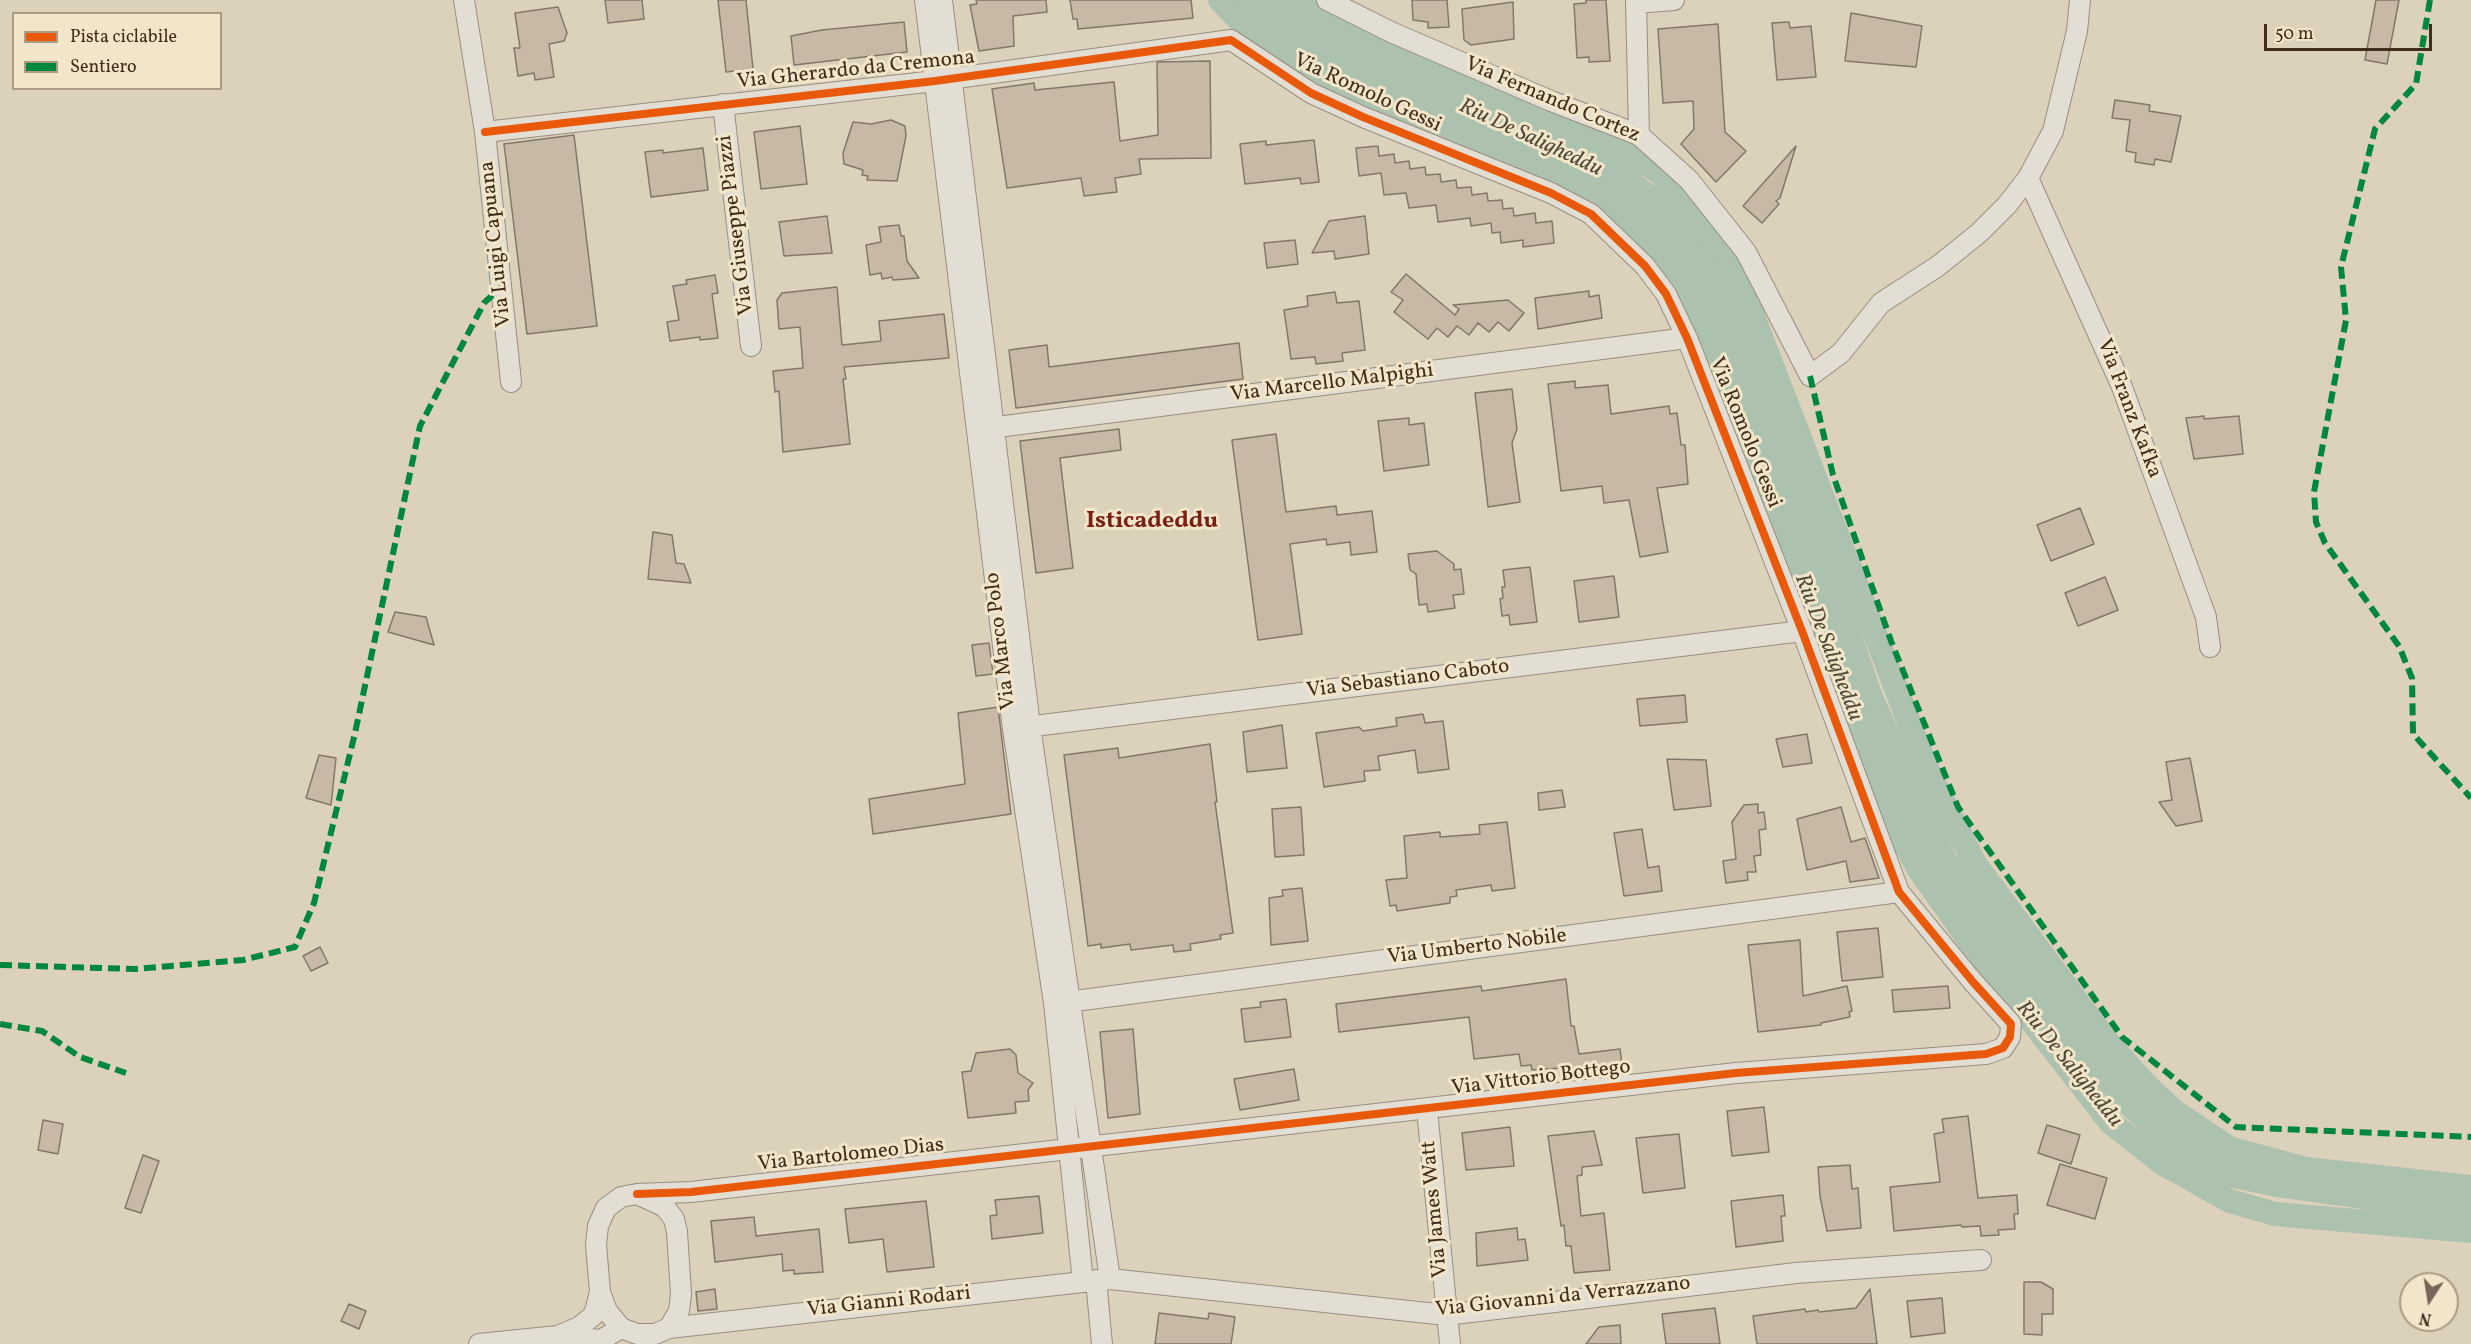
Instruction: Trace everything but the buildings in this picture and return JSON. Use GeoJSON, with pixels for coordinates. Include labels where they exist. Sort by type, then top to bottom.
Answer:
{"type":"FeatureCollection","features":[{"type":"Feature","properties":{"kind":"street","name":"Via Luigi Capuana"},"geometry":{"type":"LineString","coordinates":[[464,0],[485,132],[511,382]]}},
{"type":"Feature","properties":{"kind":"street","name":"Via Marco Polo"},"geometry":{"type":"LineString","coordinates":[[925,0],[943,80],[1021,728],[1063,1002],[1092,1148],[1096,1281],[1102,1344]]}},
{"type":"Feature","properties":{"kind":"street","name":"Via Marco Polo"},"geometry":{"type":"LineString","coordinates":[[942,0],[943,80]]}},
{"type":"Feature","properties":{"kind":"street","name":"Via Fernando Cortez"},"geometry":{"type":"LineString","coordinates":[[1327,0],[1412,42],[1551,101],[1639,135],[1689,180],[1746,252],[1810,376],[1841,353],[1881,303],[1938,266],[1979,233],[2007,205],[2028,178]]}},
{"type":"Feature","properties":{"kind":"street"},"geometry":{"type":"LineString","coordinates":[[1639,135],[1636,1],[1674,0]]}},
{"type":"Feature","properties":{"kind":"street"},"geometry":{"type":"LineString","coordinates":[[2028,178],[2053,131],[2077,32],[2080,0]]}},
{"type":"Feature","properties":{"kind":"street","name":"Via Gherardo da Cremona"},"geometry":{"type":"LineString","coordinates":[[485,132],[943,80],[1231,40]]}},
{"type":"Feature","properties":{"kind":"street","name":"Via Romolo Gessi"},"geometry":{"type":"LineString","coordinates":[[1231,40],[1311,93],[1363,117],[1551,193],[1591,214],[1645,266],[1666,294],[1688,338],[1802,631],[1899,892],[1973,982],[2011,1024],[2010,1037]]}},
{"type":"Feature","properties":{"kind":"street","name":"Via Giuseppe Piazzi"},"geometry":{"type":"LineString","coordinates":[[723,104],[751,346]]}},
{"type":"Feature","properties":{"kind":"street","name":"Via Franz Kafka"},"geometry":{"type":"LineString","coordinates":[[2028,178],[2122,387],[2206,617],[2211,646]]}},
{"type":"Feature","properties":{"kind":"street","name":"Via Marcello Malpighi"},"geometry":{"type":"LineString","coordinates":[[985,429],[1688,338]]}},
{"type":"Feature","properties":{"kind":"street","name":"Via Sebastiano Caboto"},"geometry":{"type":"LineString","coordinates":[[1021,728],[1802,631]]}},
{"type":"Feature","properties":{"kind":"street","name":"Via Umberto Nobile"},"geometry":{"type":"LineString","coordinates":[[1063,1002],[1899,892]]}},
{"type":"Feature","properties":{"kind":"street","name":"Via Marco Polo"},"geometry":{"type":"LineString","coordinates":[[1063,1002],[1069,1150],[1096,1281]]}},
{"type":"Feature","properties":{"kind":"street","name":"Via Vittorio Bottego"},"geometry":{"type":"LineString","coordinates":[[1069,1150],[1736,1073],[1986,1054],[2002,1048],[2010,1037]]}},
{"type":"Feature","properties":{"kind":"street","name":"Via James Watt"},"geometry":{"type":"LineString","coordinates":[[1427,1110],[1450,1344]]}},
{"type":"Feature","properties":{"kind":"street","name":"Via Bartolomeo Dias"},"geometry":{"type":"LineString","coordinates":[[637,1194],[691,1192],[1069,1150]]}},
{"type":"Feature","properties":{"kind":"street"},"geometry":{"type":"LineString","coordinates":[[674,1219],[691,1192]]}},
{"type":"Feature","properties":{"kind":"street"},"geometry":{"type":"LineString","coordinates":[[479,1344],[601,1340],[637,1334],[656,1335],[679,1311],[681,1294],[674,1219],[665,1207],[637,1194],[621,1197],[606,1208],[598,1226],[596,1245],[600,1292],[619,1336]]}},
{"type":"Feature","properties":{"kind":"street","name":"Via Giovanni da Verrazzano"},"geometry":{"type":"LineString","coordinates":[[1096,1281],[1446,1315],[1796,1273],[1981,1260]]}},
{"type":"Feature","properties":{"kind":"street","name":"Via Gianni Rodari"},"geometry":{"type":"LineString","coordinates":[[656,1335],[1096,1281]]}},
{"type":"Feature","properties":{"kind":"street"},"geometry":{"type":"LineString","coordinates":[[563,1340],[594,1315],[600,1292]]}},
{"type":"Feature","properties":{"kind":"waterway","name":"Riu De Saligheddu"},"geometry":{"type":"LineString","coordinates":[[1220,0],[1263,44],[1325,80],[1581,185],[1635,226],[1670,266],[1694,306],[1897,829],[1918,868],[1974,947],[2110,1122],[2162,1163],[2230,1201],[2275,1214],[2471,1231]]}},
{"type":"Feature","properties":{"kind":"waterway","name":"Riu De Saligheddu"},"geometry":{"type":"LineString","coordinates":[[1258,0],[1303,36],[1501,127],[1594,165],[1644,203],[1706,275],[1780,455],[1863,699],[1939,866],[2132,1096],[2203,1161],[2277,1177],[2471,1204]]}},
{"type":"Feature","properties":{"kind":"waterway","name":"Riu De Saligheddu"},"geometry":{"type":"LineString","coordinates":[[1296,0],[1364,39],[1596,132],[1659,172],[1728,251],[1927,769],[1975,864],[2105,1039],[2144,1083],[2174,1111],[2229,1148],[2306,1169],[2471,1187]]}},
{"type":"Feature","properties":{"kind":"marked path"},"geometry":{"type":"LineString","coordinates":[[2430,0],[2416,84],[2375,129],[2341,267],[2346,320],[2314,492],[2316,522],[2325,543],[2399,646],[2412,678],[2413,734],[2471,798]]}},
{"type":"Feature","properties":{"kind":"marked path"},"geometry":{"type":"LineString","coordinates":[[0,965],[135,969],[243,960],[295,947],[314,903],[355,733],[420,426],[484,303],[503,285]]}},
{"type":"Feature","properties":{"kind":"marked path"},"geometry":{"type":"LineString","coordinates":[[1810,376],[1833,475],[1891,641],[1958,807],[2122,1037],[2236,1127],[2471,1137]]}},
{"type":"Feature","properties":{"kind":"marked path"},"geometry":{"type":"LineString","coordinates":[[0,1024],[42,1031],[80,1057],[126,1073]]}},
{"type":"Feature","properties":{"kind":"cycle path"},"geometry":{"type":"LineString","coordinates":[[485,132],[935,81],[1231,40],[1311,93],[1363,117],[1551,193],[1591,214],[1645,266],[1666,294],[1687,338],[1802,631],[1899,892],[1973,982],[2011,1024],[2010,1037],[2003,1048],[1986,1054],[1736,1073],[691,1192],[637,1194]]}},
{"type":"Feature","properties":{"kind":"district","name":"Isticadeddu"},"geometry":{"type":"Point","coordinates":[1152,523]}}]}
